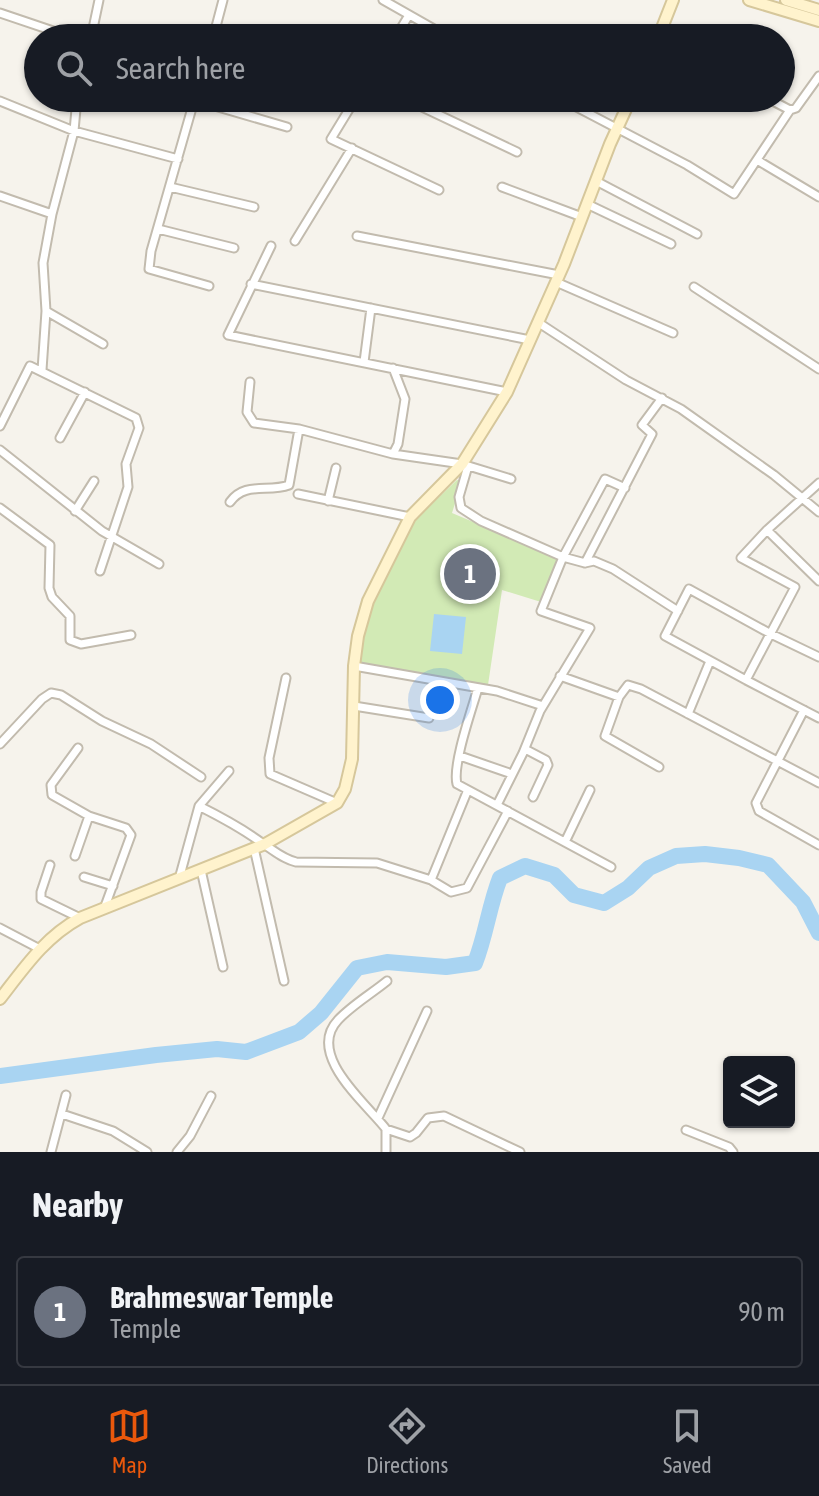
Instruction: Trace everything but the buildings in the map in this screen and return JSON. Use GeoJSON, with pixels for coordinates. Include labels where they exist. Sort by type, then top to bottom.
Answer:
{"type":"FeatureCollection","features":[{"type":"Feature","properties":{"kind":"street"},"geometry":{"type":"LineString","coordinates":[[94,24],[99,0]]}},
{"type":"Feature","properties":{"kind":"street"},"geometry":{"type":"LineString","coordinates":[[217,24],[223,0]]}},
{"type":"Feature","properties":{"kind":"street"},"geometry":{"type":"LineString","coordinates":[[383,0],[425,24]]}},
{"type":"Feature","properties":{"kind":"street"},"geometry":{"type":"LineString","coordinates":[[664,24],[673,0]]}},
{"type":"Feature","properties":{"kind":"street"},"geometry":{"type":"LineString","coordinates":[[749,0],[819,21]]}},
{"type":"Feature","properties":{"kind":"street"},"geometry":{"type":"LineString","coordinates":[[786,0],[819,10]]}},
{"type":"Feature","properties":{"kind":"street"},"geometry":{"type":"LineString","coordinates":[[0,13],[33,24]]}},
{"type":"Feature","properties":{"kind":"street"},"geometry":{"type":"LineString","coordinates":[[404,24],[409,15]]}},
{"type":"Feature","properties":{"kind":"street"},"geometry":{"type":"LineString","coordinates":[[795,108],[819,76]]}},
{"type":"Feature","properties":{"kind":"street"},"geometry":{"type":"LineString","coordinates":[[0,101],[24,111]]}},
{"type":"Feature","properties":{"kind":"street"},"geometry":{"type":"LineString","coordinates":[[27,112],[74,131],[178,159]]}},
{"type":"Feature","properties":{"kind":"street"},"geometry":{"type":"LineString","coordinates":[[42,370],[46,311],[43,263],[76,112]]}},
{"type":"Feature","properties":{"kind":"street"},"geometry":{"type":"LineString","coordinates":[[191,112],[149,269],[209,286]]}},
{"type":"Feature","properties":{"kind":"street"},"geometry":{"type":"LineString","coordinates":[[235,112],[287,127]]}},
{"type":"Feature","properties":{"kind":"street"},"geometry":{"type":"LineString","coordinates":[[347,112],[331,139],[439,190]]}},
{"type":"Feature","properties":{"kind":"street"},"geometry":{"type":"LineString","coordinates":[[433,112],[517,152]]}},
{"type":"Feature","properties":{"kind":"street"},"geometry":{"type":"LineString","coordinates":[[584,112],[687,165],[734,194],[789,112]]}},
{"type":"Feature","properties":{"kind":"street"},"geometry":{"type":"LineString","coordinates":[[0,999],[52,936],[80,918],[260,846],[337,803],[345,789],[352,759],[354,666],[358,636],[368,601],[410,517],[465,465],[507,392],[558,279],[625,112]]}},
{"type":"Feature","properties":{"kind":"street"},"geometry":{"type":"LineString","coordinates":[[295,241],[352,148]]}},
{"type":"Feature","properties":{"kind":"street"},"geometry":{"type":"LineString","coordinates":[[757,160],[819,197]]}},
{"type":"Feature","properties":{"kind":"street"},"geometry":{"type":"LineString","coordinates":[[596,181],[697,234]]}},
{"type":"Feature","properties":{"kind":"street"},"geometry":{"type":"LineString","coordinates":[[170,187],[254,207]]}},
{"type":"Feature","properties":{"kind":"street"},"geometry":{"type":"LineString","coordinates":[[502,187],[582,217]]}},
{"type":"Feature","properties":{"kind":"street"},"geometry":{"type":"LineString","coordinates":[[0,196],[52,214]]}},
{"type":"Feature","properties":{"kind":"street"},"geometry":{"type":"LineString","coordinates":[[587,204],[671,244]]}},
{"type":"Feature","properties":{"kind":"street"},"geometry":{"type":"LineString","coordinates":[[158,229],[234,248]]}},
{"type":"Feature","properties":{"kind":"street"},"geometry":{"type":"LineString","coordinates":[[357,236],[558,279],[673,333]]}},
{"type":"Feature","properties":{"kind":"street"},"geometry":{"type":"LineString","coordinates":[[271,246],[228,335],[507,392]]}},
{"type":"Feature","properties":{"kind":"street"},"geometry":{"type":"LineString","coordinates":[[251,284],[530,340]]}},
{"type":"Feature","properties":{"kind":"street"},"geometry":{"type":"LineString","coordinates":[[694,287],[819,369]]}},
{"type":"Feature","properties":{"kind":"street"},"geometry":{"type":"LineString","coordinates":[[364,362],[371,308]]}},
{"type":"Feature","properties":{"kind":"street"},"geometry":{"type":"LineString","coordinates":[[46,311],[103,344]]}},
{"type":"Feature","properties":{"kind":"street"},"geometry":{"type":"LineString","coordinates":[[539,323],[626,380],[662,398],[802,496],[819,512]]}},
{"type":"Feature","properties":{"kind":"street"},"geometry":{"type":"LineString","coordinates":[[0,426],[28,368],[34,366],[136,418],[139,423],[127,457],[128,487],[100,571]]}},
{"type":"Feature","properties":{"kind":"street"},"geometry":{"type":"LineString","coordinates":[[393,368],[405,399],[398,444],[393,454]]}},
{"type":"Feature","properties":{"kind":"street"},"geometry":{"type":"LineString","coordinates":[[250,382],[247,412],[249,419],[262,425],[299,429],[393,454],[465,465],[511,479]]}},
{"type":"Feature","properties":{"kind":"street"},"geometry":{"type":"LineString","coordinates":[[60,438],[85,392]]}},
{"type":"Feature","properties":{"kind":"street"},"geometry":{"type":"LineString","coordinates":[[585,563],[652,434],[642,425],[662,398]]}},
{"type":"Feature","properties":{"kind":"street"},"geometry":{"type":"LineString","coordinates":[[230,502],[235,495],[246,490],[279,489],[289,485],[299,429]]}},
{"type":"Feature","properties":{"kind":"street"},"geometry":{"type":"LineString","coordinates":[[0,450],[75,511],[159,564]]}},
{"type":"Feature","properties":{"kind":"street"},"geometry":{"type":"LineString","coordinates":[[465,465],[459,497],[461,508],[481,521],[563,557],[585,563],[594,561],[613,569],[678,611]]}},
{"type":"Feature","properties":{"kind":"street"},"geometry":{"type":"LineString","coordinates":[[328,501],[336,468]]}},
{"type":"Feature","properties":{"kind":"street"},"geometry":{"type":"LineString","coordinates":[[497,805],[543,706],[590,628],[541,611],[563,557],[605,479],[625,488]]}},
{"type":"Feature","properties":{"kind":"street"},"geometry":{"type":"LineString","coordinates":[[75,511],[94,481]]}},
{"type":"Feature","properties":{"kind":"street"},"geometry":{"type":"LineString","coordinates":[[746,680],[795,587],[741,558],[802,496],[819,483]]}},
{"type":"Feature","properties":{"kind":"street"},"geometry":{"type":"LineString","coordinates":[[298,494],[410,517]]}},
{"type":"Feature","properties":{"kind":"street"},"geometry":{"type":"LineString","coordinates":[[0,508],[50,545],[49,588],[52,597],[70,616],[70,640],[81,644],[131,635]]}},
{"type":"Feature","properties":{"kind":"street"},"geometry":{"type":"LineString","coordinates":[[767,530],[819,581]]}},
{"type":"Feature","properties":{"kind":"street"},"geometry":{"type":"LineString","coordinates":[[819,657],[689,589],[665,636],[819,718]]}},
{"type":"Feature","properties":{"kind":"street"},"geometry":{"type":"LineString","coordinates":[[688,714],[710,661]]}},
{"type":"Feature","properties":{"kind":"street"},"geometry":{"type":"LineString","coordinates":[[354,666],[478,688],[543,706]]}},
{"type":"Feature","properties":{"kind":"street"},"geometry":{"type":"LineString","coordinates":[[560,676],[619,697]]}},
{"type":"Feature","properties":{"kind":"street"},"geometry":{"type":"LineString","coordinates":[[286,678],[269,758],[270,774],[337,803]]}},
{"type":"Feature","properties":{"kind":"street"},"geometry":{"type":"LineString","coordinates":[[659,767],[605,736],[624,688],[634,686],[819,783]]}},
{"type":"Feature","properties":{"kind":"street"},"geometry":{"type":"LineString","coordinates":[[478,688],[455,778],[457,784],[611,867]]}},
{"type":"Feature","properties":{"kind":"street"},"geometry":{"type":"LineString","coordinates":[[0,744],[51,693],[61,695],[102,721],[151,744],[201,777]]}},
{"type":"Feature","properties":{"kind":"street"},"geometry":{"type":"LineString","coordinates":[[354,706],[429,718]]}},
{"type":"Feature","properties":{"kind":"street"},"geometry":{"type":"LineString","coordinates":[[804,710],[756,803],[759,811],[819,845]]}},
{"type":"Feature","properties":{"kind":"street"},"geometry":{"type":"LineString","coordinates":[[78,748],[50,791],[58,799],[89,816],[126,828],[131,835],[104,909]]}},
{"type":"Feature","properties":{"kind":"street"},"geometry":{"type":"LineString","coordinates":[[525,749],[546,760],[548,765],[533,797]]}},
{"type":"Feature","properties":{"kind":"street"},"geometry":{"type":"LineString","coordinates":[[460,756],[512,774]]}},
{"type":"Feature","properties":{"kind":"street"},"geometry":{"type":"LineString","coordinates":[[179,879],[199,806],[229,771]]}},
{"type":"Feature","properties":{"kind":"street"},"geometry":{"type":"LineString","coordinates":[[565,842],[590,790]]}},
{"type":"Feature","properties":{"kind":"street"},"geometry":{"type":"LineString","coordinates":[[431,880],[467,792]]}},
{"type":"Feature","properties":{"kind":"street"},"geometry":{"type":"LineString","coordinates":[[199,806],[260,846],[296,862],[377,863],[431,880],[451,892],[467,888],[508,811]]}},
{"type":"Feature","properties":{"kind":"street"},"geometry":{"type":"LineString","coordinates":[[75,856],[89,816]]}},
{"type":"Feature","properties":{"kind":"street"},"geometry":{"type":"LineString","coordinates":[[260,846],[284,981]]}},
{"type":"Feature","properties":{"kind":"street"},"geometry":{"type":"LineString","coordinates":[[50,865],[41,899],[80,918]]}},
{"type":"Feature","properties":{"kind":"street"},"geometry":{"type":"LineString","coordinates":[[201,870],[223,967]]}},
{"type":"Feature","properties":{"kind":"street"},"geometry":{"type":"LineString","coordinates":[[84,877],[113,886]]}},
{"type":"Feature","properties":{"kind":"street"},"geometry":{"type":"LineString","coordinates":[[0,928],[40,949]]}},
{"type":"Feature","properties":{"kind":"street"},"geometry":{"type":"LineString","coordinates":[[387,981],[338,1020],[330,1038],[337,1070],[352,1094],[386,1129],[410,1137],[428,1118],[444,1116],[520,1152]]}},
{"type":"Feature","properties":{"kind":"street"},"geometry":{"type":"LineString","coordinates":[[378,1118],[427,1011]]}},
{"type":"Feature","properties":{"kind":"street"},"geometry":{"type":"LineString","coordinates":[[51,1152],[66,1095]]}},
{"type":"Feature","properties":{"kind":"street"},"geometry":{"type":"LineString","coordinates":[[177,1152],[190,1136],[211,1096]]}},
{"type":"Feature","properties":{"kind":"street"},"geometry":{"type":"LineString","coordinates":[[62,1114],[113,1131],[147,1152]]}},
{"type":"Feature","properties":{"kind":"street"},"geometry":{"type":"LineString","coordinates":[[386,1129],[386,1152]]}},
{"type":"Feature","properties":{"kind":"street"},"geometry":{"type":"LineString","coordinates":[[686,1130],[729,1147],[733,1152]]}},
{"type":"Feature","properties":{"kind":"green space"},"geometry":{"type":"Polygon","coordinates":[[[457,480],[462,481],[452,513],[559,558],[541,602],[502,590],[488,685],[358,662],[368,614],[414,521],[457,480]]]}},
{"type":"Feature","properties":{"kind":"water"},"geometry":{"type":"Polygon","coordinates":[[[434,614],[466,617],[462,654],[430,651],[434,614]]]}},
{"type":"Feature","properties":{"kind":"waterway"},"geometry":{"type":"LineString","coordinates":[[0,1076],[217,1049],[246,1052],[299,1032],[321,1013],[357,968],[387,962],[446,967],[475,963],[500,878],[525,866],[554,875],[574,895],[604,903],[628,888],[649,868],[676,856],[705,854],[739,858],[768,865],[803,902],[819,933]]}},
{"type":"Feature","properties":{"kind":"place","name":"Brahmeswar Temple"},"geometry":{"type":"Point","coordinates":[470,574]}}]}
